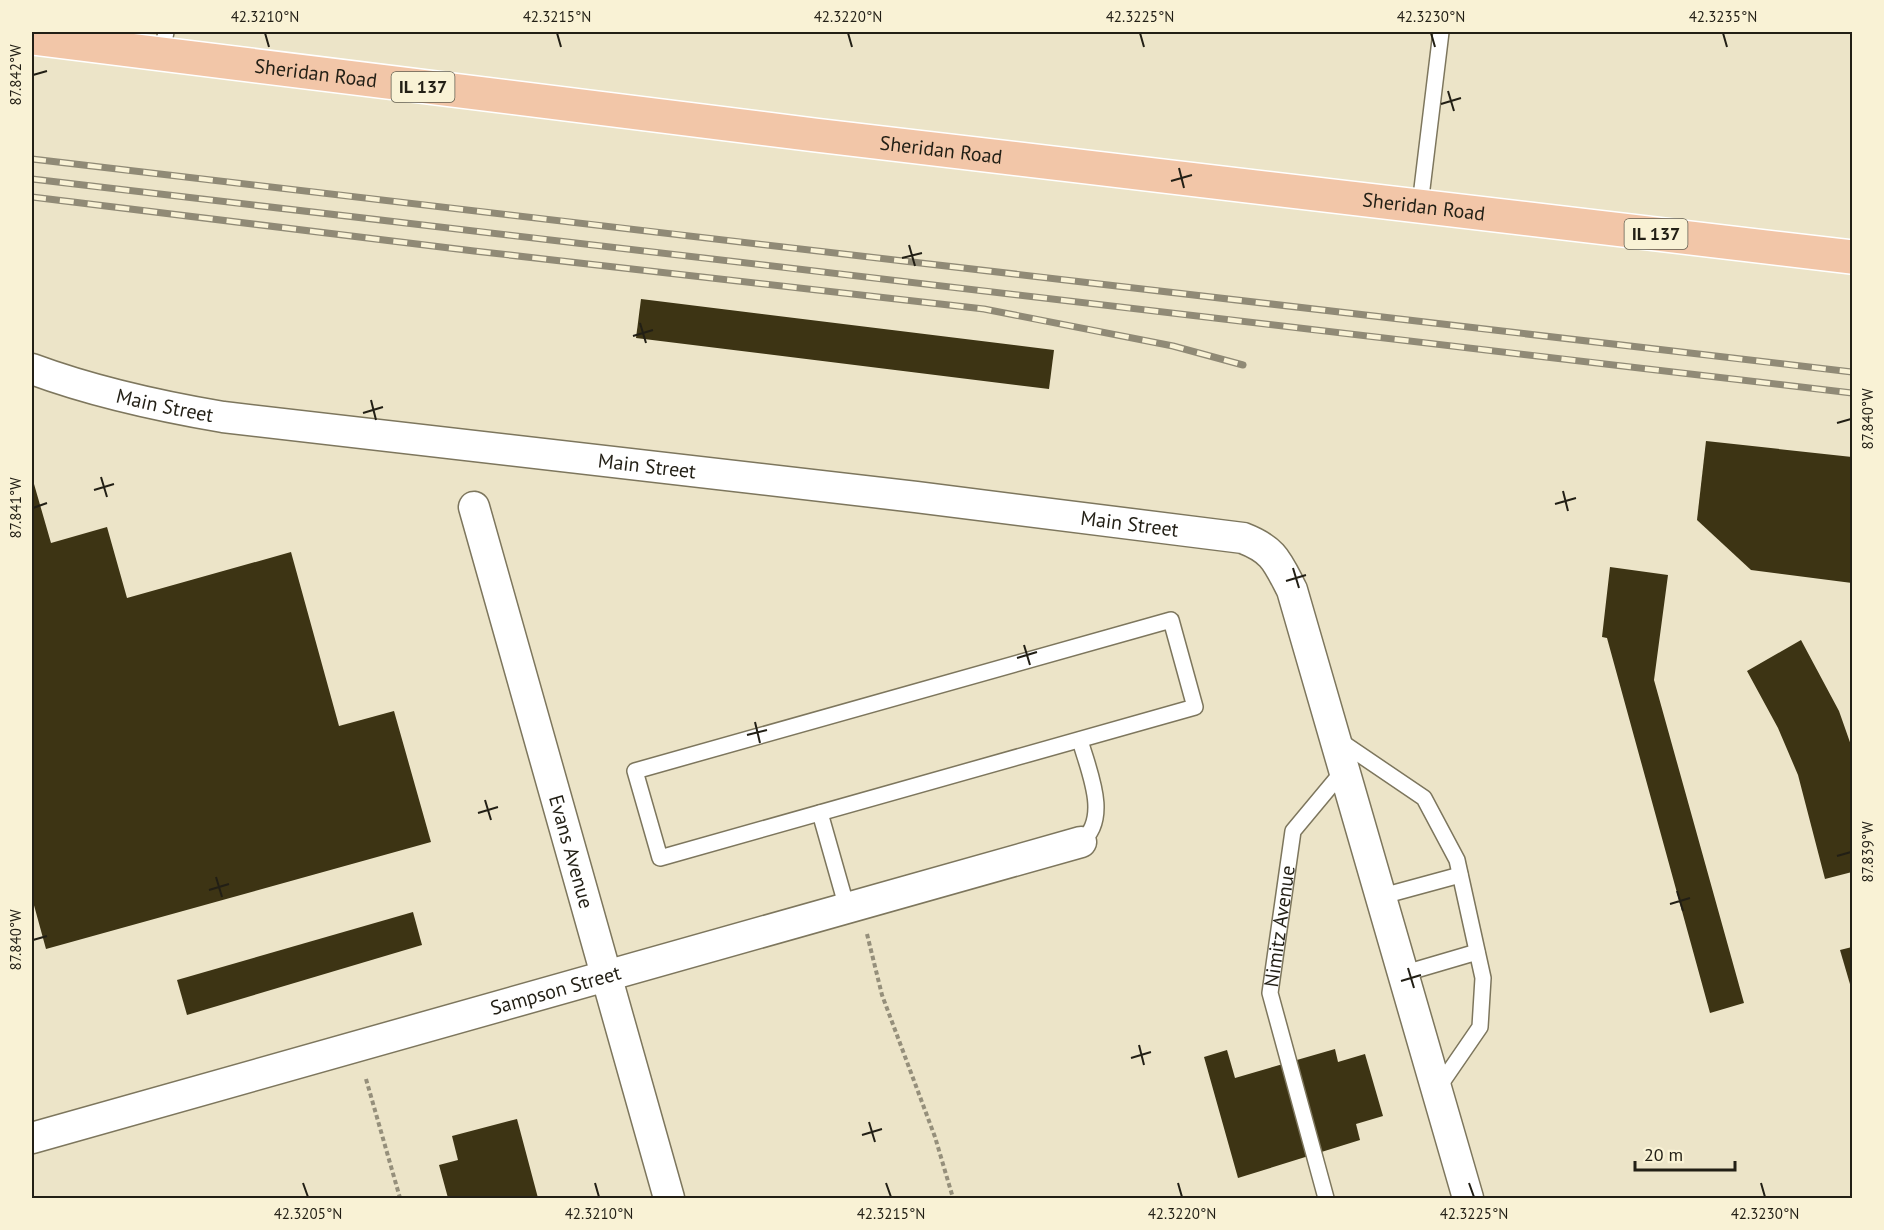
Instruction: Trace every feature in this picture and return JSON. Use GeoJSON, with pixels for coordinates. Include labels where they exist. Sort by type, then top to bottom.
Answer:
{"type":"FeatureCollection","features":[{"type":"Feature","properties":{"kind":"highway","name":"Sheridan Road"},"geometry":{"type":"LineString","coordinates":[[32,38],[164,44],[1420,205],[1852,257]]}},
{"type":"Feature","properties":{"kind":"street","name":"Main Street"},"geometry":{"type":"LineString","coordinates":[[32,369],[64,381],[138,401],[223,417],[940,500],[1234,537],[1264,547],[1279,564],[1292,590],[1332,735]]}},
{"type":"Feature","properties":{"kind":"street","name":"Evans Avenue"},"geometry":{"type":"LineString","coordinates":[[474,507],[669,1198]]}},
{"type":"Feature","properties":{"kind":"street"},"geometry":{"type":"LineString","coordinates":[[1332,735],[1467,1198]]}},
{"type":"Feature","properties":{"kind":"street","name":"Sampson Street"},"geometry":{"type":"LineString","coordinates":[[32,1138],[1082,842]]}},
{"type":"Feature","properties":{"kind":"lane"},"geometry":{"type":"LineString","coordinates":[[1420,205],[1441,32]]}},
{"type":"Feature","properties":{"kind":"lane"},"geometry":{"type":"LineString","coordinates":[[1171,620],[1196,707],[1080,740],[660,858],[636,771],[1171,620]]}},
{"type":"Feature","properties":{"kind":"lane"},"geometry":{"type":"LineString","coordinates":[[1332,735],[1424,798],[1457,860],[1483,978],[1480,1027],[1436,1091]]}},
{"type":"Feature","properties":{"kind":"lane"},"geometry":{"type":"LineString","coordinates":[[1080,740],[1098,816],[1088,837],[1082,842]]}},
{"type":"Feature","properties":{"kind":"lane","name":"Nimitz Avenue"},"geometry":{"type":"LineString","coordinates":[[1326,1198],[1270,993],[1293,831],[1343,771]]}},
{"type":"Feature","properties":{"kind":"lane"},"geometry":{"type":"LineString","coordinates":[[819,813],[853,906]]}},
{"type":"Feature","properties":{"kind":"lane"},"geometry":{"type":"LineString","coordinates":[[1380,897],[1460,875]]}},
{"type":"Feature","properties":{"kind":"lane"},"geometry":{"type":"LineString","coordinates":[[1402,974],[1477,952]]}},
{"type":"Feature","properties":{"kind":"path"},"geometry":{"type":"LineString","coordinates":[[853,906],[882,995],[935,1137],[953,1198]]}},
{"type":"Feature","properties":{"kind":"path"},"geometry":{"type":"LineString","coordinates":[[366,1078],[400,1198]]}},
{"type":"Feature","properties":{"kind":"building"},"geometry":{"type":"Polygon","coordinates":[[[641,299],[1054,350],[1049,389],[636,338],[641,299]]]}},
{"type":"Feature","properties":{"kind":"building"},"geometry":{"type":"Polygon","coordinates":[[[1706,441],[1852,457],[1852,583],[1751,570],[1697,520],[1706,441]]]}},
{"type":"Feature","properties":{"kind":"building"},"geometry":{"type":"Polygon","coordinates":[[[32,477],[51,543],[107,527],[127,598],[291,552],[339,726],[394,711],[431,842],[46,949],[32,898],[32,477]]]}},
{"type":"Feature","properties":{"kind":"building"},"geometry":{"type":"Polygon","coordinates":[[[1610,567],[1668,575],[1654,680],[1744,1003],[1710,1013],[1607,638],[1602,637],[1610,567]]]}},
{"type":"Feature","properties":{"kind":"building"},"geometry":{"type":"Polygon","coordinates":[[[1801,640],[1839,711],[1852,748],[1852,872],[1825,879],[1798,775],[1778,728],[1747,671],[1801,640]]]}},
{"type":"Feature","properties":{"kind":"building"},"geometry":{"type":"Polygon","coordinates":[[[413,912],[422,945],[187,1015],[177,980],[413,912]]]}},
{"type":"Feature","properties":{"kind":"building"},"geometry":{"type":"Polygon","coordinates":[[[1852,947],[1852,991],[1840,950],[1852,947]]]}},
{"type":"Feature","properties":{"kind":"building"},"geometry":{"type":"Polygon","coordinates":[[[1335,1049],[1338,1062],[1365,1054],[1383,1116],[1356,1124],[1360,1140],[1238,1178],[1204,1057],[1227,1050],[1235,1078],[1335,1049]]]}},
{"type":"Feature","properties":{"kind":"building"},"geometry":{"type":"Polygon","coordinates":[[[517,1119],[538,1198],[448,1198],[439,1165],[458,1160],[452,1136],[517,1119]]]}},
{"type":"Feature","properties":{"kind":"railway"},"geometry":{"type":"LineString","coordinates":[[32,159],[1852,372]]}},
{"type":"Feature","properties":{"kind":"railway"},"geometry":{"type":"LineString","coordinates":[[32,179],[1852,393]]}},
{"type":"Feature","properties":{"kind":"railway"},"geometry":{"type":"LineString","coordinates":[[32,197],[474,251],[984,309],[1173,346],[1243,365]]}}]}
